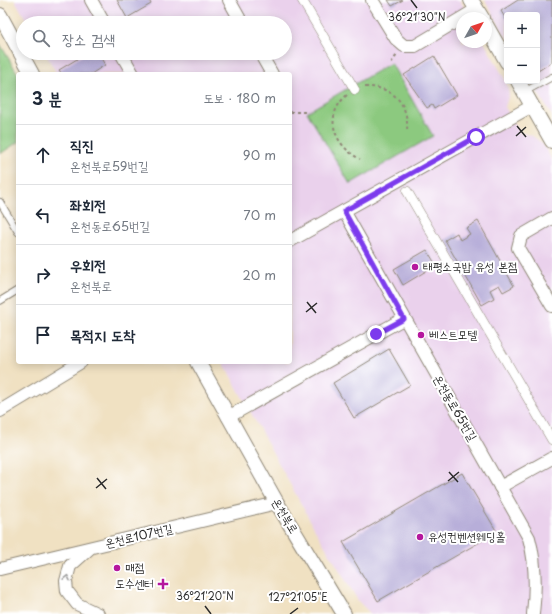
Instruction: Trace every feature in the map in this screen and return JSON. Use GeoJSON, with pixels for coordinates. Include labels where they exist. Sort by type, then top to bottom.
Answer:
{"type":"FeatureCollection","features":[{"type":"Feature","properties":{"kind":"street"},"geometry":{"type":"LineString","coordinates":[[90,0],[100,16]]}},
{"type":"Feature","properties":{"kind":"street"},"geometry":{"type":"LineString","coordinates":[[229,0],[238,16]]}},
{"type":"Feature","properties":{"kind":"street"},"geometry":{"type":"LineString","coordinates":[[302,0],[356,90]]}},
{"type":"Feature","properties":{"kind":"street"},"geometry":{"type":"LineString","coordinates":[[372,0],[396,39],[404,46],[415,46],[477,9]]}},
{"type":"Feature","properties":{"kind":"street"},"geometry":{"type":"LineString","coordinates":[[0,14],[16,44]]}},
{"type":"Feature","properties":{"kind":"street"},"geometry":{"type":"LineString","coordinates":[[492,36],[504,57]]}},
{"type":"Feature","properties":{"kind":"street"},"geometry":{"type":"LineString","coordinates":[[25,60],[31,72]]}},
{"type":"Feature","properties":{"kind":"street"},"geometry":{"type":"LineString","coordinates":[[125,60],[132,72]]}},
{"type":"Feature","properties":{"kind":"street"},"geometry":{"type":"LineString","coordinates":[[264,60],[271,72]]}},
{"type":"Feature","properties":{"kind":"street"},"geometry":{"type":"LineString","coordinates":[[521,87],[552,141]]}},
{"type":"Feature","properties":{"kind":"street"},"geometry":{"type":"LineString","coordinates":[[292,240],[532,106]]}},
{"type":"Feature","properties":{"kind":"street"},"geometry":{"type":"LineString","coordinates":[[406,191],[552,440]]}},
{"type":"Feature","properties":{"kind":"street","name":"온천동로65번길"},"geometry":{"type":"LineString","coordinates":[[344,211],[529,538],[533,553],[535,576],[533,614]]}},
{"type":"Feature","properties":{"kind":"street"},"geometry":{"type":"LineString","coordinates":[[552,218],[521,236],[518,248],[552,306]]}},
{"type":"Feature","properties":{"kind":"street"},"geometry":{"type":"LineString","coordinates":[[228,417],[404,319]]}},
{"type":"Feature","properties":{"kind":"street"},"geometry":{"type":"LineString","coordinates":[[0,412],[78,364]]}},
{"type":"Feature","properties":{"kind":"street","name":"온천북로"},"geometry":{"type":"LineString","coordinates":[[199,364],[277,503],[344,614]]}},
{"type":"Feature","properties":{"kind":"street"},"geometry":{"type":"LineString","coordinates":[[500,487],[552,458]]}},
{"type":"Feature","properties":{"kind":"street","name":"온천로107번길"},"geometry":{"type":"LineString","coordinates":[[0,569],[277,503]]}},
{"type":"Feature","properties":{"kind":"street"},"geometry":{"type":"LineString","coordinates":[[90,548],[70,566],[66,581],[67,591],[77,604],[98,614]]}},
{"type":"Feature","properties":{"kind":"lane"},"geometry":{"type":"LineString","coordinates":[[521,87],[552,77]]}},
{"type":"Feature","properties":{"kind":"lane"},"geometry":{"type":"LineString","coordinates":[[0,202],[16,229]]}},
{"type":"Feature","properties":{"kind":"lane"},"geometry":{"type":"LineString","coordinates":[[0,301],[16,291]]}},
{"type":"Feature","properties":{"kind":"path"},"geometry":{"type":"LineString","coordinates":[[360,159],[349,154],[340,145],[335,134],[333,122],[336,110],[342,100],[356,90],[363,87],[375,86],[387,90],[397,97],[406,114],[407,132]]}},
{"type":"Feature","properties":{"kind":"path"},"geometry":{"type":"LineString","coordinates":[[292,112],[307,112]]}},
{"type":"Feature","properties":{"kind":"shaded area"},"geometry":{"type":"Polygon","coordinates":[[[15,0],[460,0],[467,12],[456,12],[456,48],[487,48],[504,77],[504,84],[507,84],[509,94],[505,107],[520,133],[531,135],[542,143],[552,160],[552,614],[371,614],[359,602],[317,533],[224,364],[292,364],[292,72],[56,72],[49,60],[292,60],[292,16],[24,16],[15,0]]]}},
{"type":"Feature","properties":{"kind":"shaded area"},"geometry":{"type":"Polygon","coordinates":[[[485,0],[552,0],[552,116],[533,84],[540,84],[540,12],[504,12],[504,34],[485,0]]]}},
{"type":"Feature","properties":{"kind":"green space"},"geometry":{"type":"Polygon","coordinates":[[[0,44],[17,72],[16,143],[0,154],[0,44]]]}},
{"type":"Feature","properties":{"kind":"green space"},"geometry":{"type":"Polygon","coordinates":[[[391,63],[433,136],[350,184],[307,112],[391,63]]]}},
{"type":"Feature","properties":{"kind":"building"},"geometry":{"type":"Polygon","coordinates":[[[117,0],[149,0],[151,4],[130,16],[126,16],[117,0]]]}},
{"type":"Feature","properties":{"kind":"building"},"geometry":{"type":"Polygon","coordinates":[[[388,0],[403,0],[392,6],[388,0]]]}},
{"type":"Feature","properties":{"kind":"building"},"geometry":{"type":"Polygon","coordinates":[[[518,0],[552,0],[552,62],[540,70],[540,12],[504,12],[504,16],[501,11],[518,0]]]}},
{"type":"Feature","properties":{"kind":"building"},"geometry":{"type":"Polygon","coordinates":[[[434,56],[457,95],[434,109],[432,105],[427,108],[404,75],[434,56]]]}},
{"type":"Feature","properties":{"kind":"building"},"geometry":{"type":"Polygon","coordinates":[[[75,60],[102,60],[105,65],[94,72],[60,72],[59,70],[75,60]]]}},
{"type":"Feature","properties":{"kind":"building"},"geometry":{"type":"Polygon","coordinates":[[[478,221],[514,286],[503,292],[499,285],[490,290],[494,298],[482,305],[445,240],[457,233],[460,240],[470,234],[466,228],[478,221]]]}},
{"type":"Feature","properties":{"kind":"building","name":"태평소국밥 유성 본점"},"geometry":{"type":"Polygon","coordinates":[[[427,250],[436,265],[403,285],[394,269],[427,250]]]}},
{"type":"Feature","properties":{"kind":"building"},"geometry":{"type":"Polygon","coordinates":[[[389,349],[410,385],[354,418],[333,383],[389,349]]]}},
{"type":"Feature","properties":{"kind":"building","name":"유성컨벤션웨딩홀"},"geometry":{"type":"Polygon","coordinates":[[[462,473],[497,532],[378,601],[343,542],[462,473]]]}},
{"type":"Feature","properties":{"kind":"place","name":"태평소국밥 유성 본점"},"geometry":{"type":"Point","coordinates":[415,267]}},
{"type":"Feature","properties":{"kind":"place","name":"베스트모텔"},"geometry":{"type":"Point","coordinates":[421,335]}},
{"type":"Feature","properties":{"kind":"place","name":"유성컨벤션웨딩홀"},"geometry":{"type":"Point","coordinates":[420,537]}},
{"type":"Feature","properties":{"kind":"place","name":"매점"},"geometry":{"type":"Point","coordinates":[117,568]}},
{"type":"Feature","properties":{"kind":"place","name":"도수센터"},"geometry":{"type":"Point","coordinates":[163,584]}},
{"type":"Feature","properties":{"kind":"route"},"geometry":{"type":"LineString","coordinates":[[376,334],[404,319],[344,211],[476,137]]}}]}
